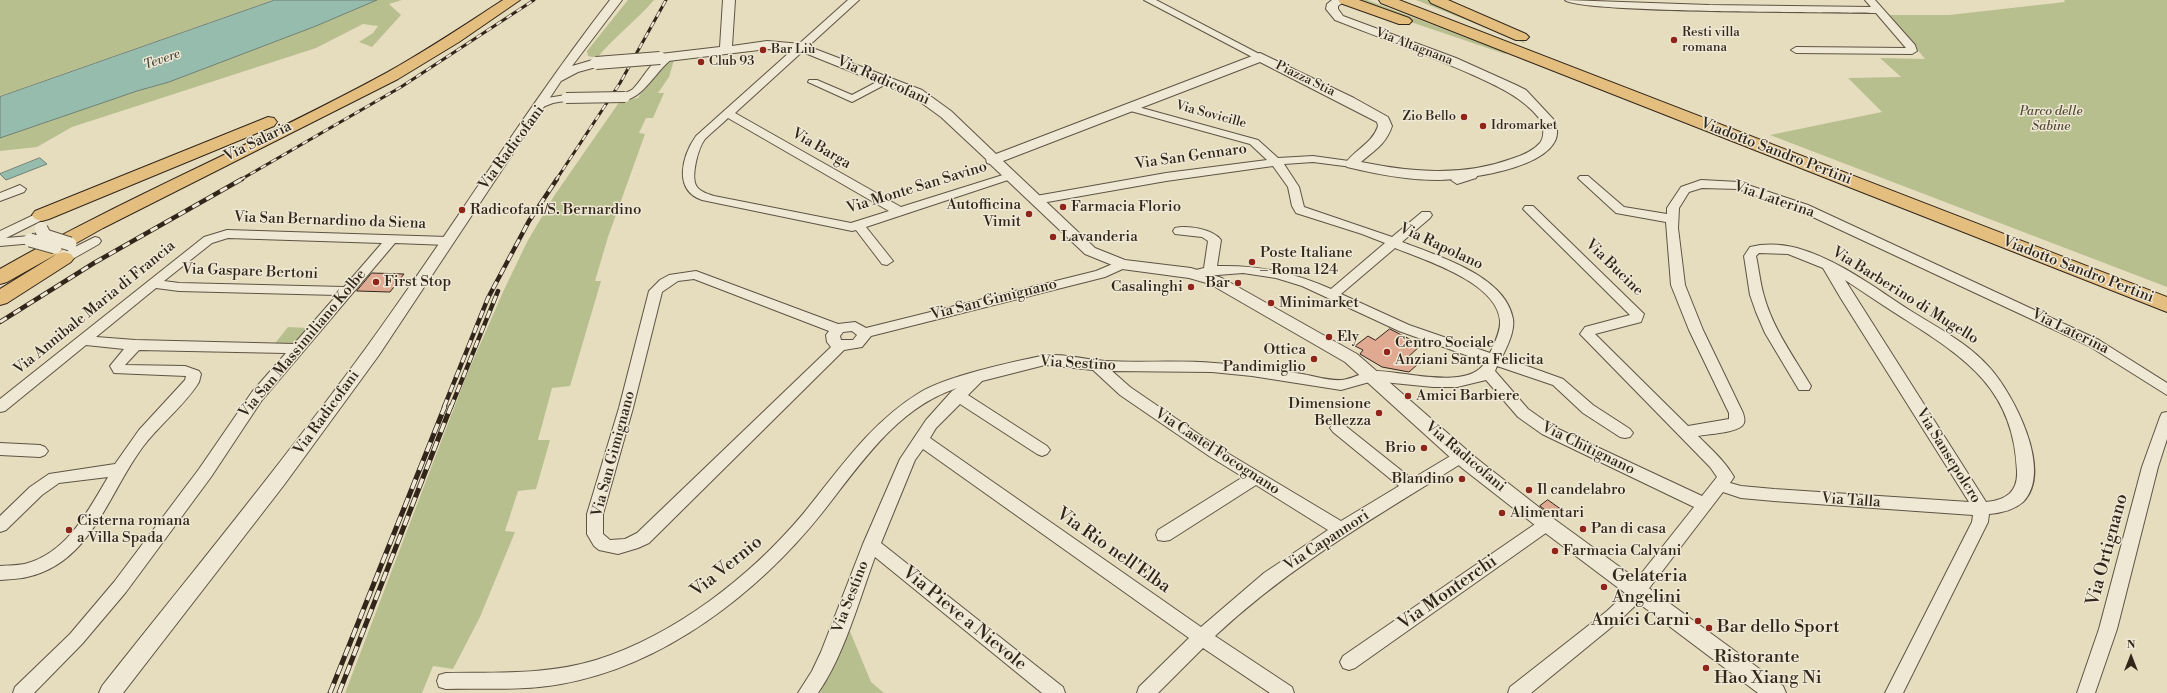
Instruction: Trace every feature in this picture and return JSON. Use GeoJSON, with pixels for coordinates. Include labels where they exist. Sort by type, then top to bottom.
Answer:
{"type":"FeatureCollection","features":[{"type":"Feature","properties":{"kind":"main road","name":"Via Salaria"},"geometry":{"type":"LineString","coordinates":[[0,269],[96,216],[349,91],[418,54],[501,0]]}},
{"type":"Feature","properties":{"kind":"main road","name":"Via Salaria"},"geometry":{"type":"LineString","coordinates":[[0,278],[140,200],[392,76],[513,0]]}},
{"type":"Feature","properties":{"kind":"main road"},"geometry":{"type":"LineString","coordinates":[[1344,0],[1639,95]]}},
{"type":"Feature","properties":{"kind":"main road","name":"Viadotto Sandro Pertini"},"geometry":{"type":"LineString","coordinates":[[1386,0],[2167,296]]}},
{"type":"Feature","properties":{"kind":"main road","name":"Viadotto Sandro Pertini"},"geometry":{"type":"LineString","coordinates":[[1400,0],[2167,305]]}},
{"type":"Feature","properties":{"kind":"main road"},"geometry":{"type":"LineString","coordinates":[[1436,0],[1639,95]]}},
{"type":"Feature","properties":{"kind":"main road"},"geometry":{"type":"LineString","coordinates":[[42,222],[75,200],[276,119],[418,54]]}},
{"type":"Feature","properties":{"kind":"main road"},"geometry":{"type":"LineString","coordinates":[[95,241],[366,94],[392,76]]}},
{"type":"Feature","properties":{"kind":"main road"},"geometry":{"type":"LineString","coordinates":[[0,298],[65,251]]}},
{"type":"Feature","properties":{"kind":"main road"},"geometry":{"type":"LineString","coordinates":[[2100,279],[2167,309]]}},
{"type":"Feature","properties":{"kind":"street"},"geometry":{"type":"LineString","coordinates":[[540,105],[566,65],[616,0]]}},
{"type":"Feature","properties":{"kind":"street"},"geometry":{"type":"LineString","coordinates":[[726,49],[729,0]]}},
{"type":"Feature","properties":{"kind":"street","name":"Via Monte San Savino"},"geometry":{"type":"LineString","coordinates":[[854,0],[802,48],[706,132],[696,146],[692,157],[689,183],[693,190],[712,199],[846,227],[859,226],[1010,176]]}},
{"type":"Feature","properties":{"kind":"street"},"geometry":{"type":"LineString","coordinates":[[1149,0],[1260,57]]}},
{"type":"Feature","properties":{"kind":"street","name":"Via Altagnana"},"geometry":{"type":"LineString","coordinates":[[1340,0],[1332,8],[1334,13],[1339,18],[1452,61],[1511,88],[1539,104],[1552,116],[1560,133],[1556,147],[1543,161],[1525,169],[1455,179],[1379,170]]}},
{"type":"Feature","properties":{"kind":"street"},"geometry":{"type":"LineString","coordinates":[[1570,0],[1601,5],[1695,4],[1877,10]]}},
{"type":"Feature","properties":{"kind":"street"},"geometry":{"type":"LineString","coordinates":[[1796,50],[1912,51],[1911,47],[1877,10],[1870,0]]}},
{"type":"Feature","properties":{"kind":"street","name":"Via Radicofani"},"geometry":{"type":"LineString","coordinates":[[110,693],[286,468],[372,351],[540,105],[551,100],[566,98],[625,96],[635,93],[664,57],[772,45],[802,48],[886,80],[930,100],[1086,248],[1102,257],[1122,264],[1204,272],[1339,350],[1373,376],[1462,456],[1547,524],[1775,693]]}},
{"type":"Feature","properties":{"kind":"street"},"geometry":{"type":"LineString","coordinates":[[574,54],[588,64]]}},
{"type":"Feature","properties":{"kind":"street"},"geometry":{"type":"LineString","coordinates":[[566,65],[664,57]]}},
{"type":"Feature","properties":{"kind":"street"},"geometry":{"type":"LineString","coordinates":[[992,160],[1131,108],[1260,57]]}},
{"type":"Feature","properties":{"kind":"street","name":"Piazza Stia"},"geometry":{"type":"LineString","coordinates":[[1260,57],[1376,115],[1384,122],[1384,130],[1378,143]]}},
{"type":"Feature","properties":{"kind":"street"},"geometry":{"type":"LineString","coordinates":[[557,80],[571,70],[588,64]]}},
{"type":"Feature","properties":{"kind":"street"},"geometry":{"type":"LineString","coordinates":[[813,82],[852,98],[886,80]]}},
{"type":"Feature","properties":{"kind":"street","name":"Via Altagnana"},"geometry":{"type":"LineString","coordinates":[[1455,179],[1473,172],[1526,160],[1539,153],[1548,143],[1551,130],[1546,119],[1531,104],[1511,88]]}},
{"type":"Feature","properties":{"kind":"street","name":"Via Sovicille"},"geometry":{"type":"LineString","coordinates":[[1131,108],[1254,142],[1275,162]]}},
{"type":"Feature","properties":{"kind":"street","name":"Via Barga"},"geometry":{"type":"LineString","coordinates":[[727,113],[900,212]]}},
{"type":"Feature","properties":{"kind":"street"},"geometry":{"type":"LineString","coordinates":[[1352,164],[1358,156],[1378,143],[1379,153],[1383,162],[1379,170]]}},
{"type":"Feature","properties":{"kind":"street","name":"Via San Gennaro"},"geometry":{"type":"LineString","coordinates":[[1036,200],[1166,177],[1302,159],[1352,164],[1379,170]]}},
{"type":"Feature","properties":{"kind":"street","name":"Via Rapolano"},"geometry":{"type":"LineString","coordinates":[[1275,162],[1296,191],[1296,206],[1300,210],[1346,224],[1394,243],[1466,274],[1485,285],[1499,300],[1507,321],[1502,343],[1490,366]]}},
{"type":"Feature","properties":{"kind":"street"},"geometry":{"type":"LineString","coordinates":[[1584,178],[1620,210],[1672,219]]}},
{"type":"Feature","properties":{"kind":"street","name":"Via Laterina"},"geometry":{"type":"LineString","coordinates":[[1684,432],[1729,426],[1736,424],[1738,418],[1689,315],[1680,292],[1672,219],[1674,204],[1681,194],[1690,186],[1701,184],[1739,186],[1812,212],[2094,343],[2167,390]]}},
{"type":"Feature","properties":{"kind":"street"},"geometry":{"type":"LineString","coordinates":[[0,197],[20,190]]}},
{"type":"Feature","properties":{"kind":"street","name":"Via Bucine"},"geometry":{"type":"LineString","coordinates":[[1528,209],[1637,314],[1636,319],[1590,330],[1586,334],[1684,432]]}},
{"type":"Feature","properties":{"kind":"street"},"geometry":{"type":"LineString","coordinates":[[1333,294],[1426,215]]}},
{"type":"Feature","properties":{"kind":"street"},"geometry":{"type":"LineString","coordinates":[[0,236],[42,222],[45,236],[65,251]]}},
{"type":"Feature","properties":{"kind":"street"},"geometry":{"type":"LineString","coordinates":[[859,226],[887,261]]}},
{"type":"Feature","properties":{"kind":"street"},"geometry":{"type":"LineString","coordinates":[[1179,232],[1205,234],[1215,240],[1204,272],[1244,269],[1293,278],[1333,294],[1398,326],[1490,366],[1562,384],[1588,409],[1625,433]]}},
{"type":"Feature","properties":{"kind":"street","name":"Via San Bernardino da Siena"},"geometry":{"type":"LineString","coordinates":[[212,238],[231,234],[448,241]]}},
{"type":"Feature","properties":{"kind":"street","name":"Via Annibale Maria di Francia"},"geometry":{"type":"LineString","coordinates":[[0,407],[152,283],[212,238]]}},
{"type":"Feature","properties":{"kind":"street","name":"Via San Massimiliano Kolbe"},"geometry":{"type":"LineString","coordinates":[[22,693],[76,639],[120,587],[205,473],[250,406],[296,349],[392,239]]}},
{"type":"Feature","properties":{"kind":"street"},"geometry":{"type":"LineString","coordinates":[[0,242],[30,240],[65,251],[95,241]]}},
{"type":"Feature","properties":{"kind":"street","name":"Via Barberino di Mugello"},"geometry":{"type":"LineString","coordinates":[[1804,386],[1772,333],[1763,312],[1756,289],[1751,253],[1754,250],[1786,250],[1814,259],[1962,350],[1984,370],[1999,388],[2010,408],[2025,463],[2024,487],[2019,495],[2008,504],[1998,508],[1982,509]]}},
{"type":"Feature","properties":{"kind":"street","name":"Via San Gimignano"},"geometry":{"type":"LineString","coordinates":[[864,332],[1100,274],[1122,264]]}},
{"type":"Feature","properties":{"kind":"street","name":"Via Sansepolcro"},"geometry":{"type":"LineString","coordinates":[[1832,269],[1847,297],[1982,509],[1980,522],[1894,693]]}},
{"type":"Feature","properties":{"kind":"street","name":"Via San Gimignano"},"geometry":{"type":"LineString","coordinates":[[838,329],[696,275],[679,276],[660,286],[656,291],[626,408],[595,514],[595,532],[598,540],[604,545],[618,548],[633,545],[643,538],[840,346]]}},
{"type":"Feature","properties":{"kind":"street","name":"Via Gaspare Bertoni"},"geometry":{"type":"LineString","coordinates":[[152,283],[179,287],[346,292]]}},
{"type":"Feature","properties":{"kind":"street"},"geometry":{"type":"LineString","coordinates":[[855,326],[864,332],[864,337],[857,344],[840,346],[832,339],[833,335],[838,329],[855,326]]}},
{"type":"Feature","properties":{"kind":"street"},"geometry":{"type":"LineString","coordinates":[[82,340],[135,345],[296,349]]}},
{"type":"Feature","properties":{"kind":"street"},"geometry":{"type":"LineString","coordinates":[[0,574],[30,571],[59,558],[73,544],[92,516],[133,448],[194,378],[191,372],[185,371],[119,370],[117,366],[135,345]]}},
{"type":"Feature","properties":{"kind":"street","name":"Via Sestino"},"geometry":{"type":"LineString","coordinates":[[807,693],[819,676],[830,652],[871,544],[900,475],[920,439],[957,395],[977,377],[1040,361],[1061,361],[1098,366],[1212,367],[1341,385],[1373,376]]}},
{"type":"Feature","properties":{"kind":"street","name":"Via Castel Focognano"},"geometry":{"type":"LineString","coordinates":[[1098,366],[1113,382],[1131,396],[1214,452],[1342,530]]}},
{"type":"Feature","properties":{"kind":"street"},"geometry":{"type":"LineString","coordinates":[[1373,376],[1451,383],[1473,380],[1490,366]]}},
{"type":"Feature","properties":{"kind":"street","name":"Via Chitignano"},"geometry":{"type":"LineString","coordinates":[[1490,366],[1523,413],[1547,430],[1705,505]]}},
{"type":"Feature","properties":{"kind":"street","name":"Via Vernio"},"geometry":{"type":"LineString","coordinates":[[446,681],[528,679],[563,676],[620,660],[651,644],[719,602],[752,576],[786,543],[861,453],[877,435],[898,416],[931,393],[977,377]]}},
{"type":"Feature","properties":{"kind":"street"},"geometry":{"type":"LineString","coordinates":[[957,395],[1042,450]]}},
{"type":"Feature","properties":{"kind":"street","name":"Via Ortignano"},"geometry":{"type":"LineString","coordinates":[[2086,693],[2108,629],[2150,467],[2167,417]]}},
{"type":"Feature","properties":{"kind":"street"},"geometry":{"type":"LineString","coordinates":[[1338,428],[1412,488]]}},
{"type":"Feature","properties":{"kind":"street"},"geometry":{"type":"LineString","coordinates":[[1526,691],[1613,616],[1638,591],[1721,486],[1726,477],[1724,471],[1684,432]]}},
{"type":"Feature","properties":{"kind":"street","name":"Via Rio nell'Elba"},"geometry":{"type":"LineString","coordinates":[[920,439],[1201,637],[1285,693]]}},
{"type":"Feature","properties":{"kind":"street"},"geometry":{"type":"LineString","coordinates":[[0,449],[40,451]]}},
{"type":"Feature","properties":{"kind":"street","name":"Via Capannori"},"geometry":{"type":"LineString","coordinates":[[1146,693],[1201,637],[1272,577],[1342,530],[1462,456]]}},
{"type":"Feature","properties":{"kind":"street"},"geometry":{"type":"LineString","coordinates":[[0,526],[36,491],[55,478],[121,469]]}},
{"type":"Feature","properties":{"kind":"street"},"geometry":{"type":"LineString","coordinates":[[1164,535],[1256,477]]}},
{"type":"Feature","properties":{"kind":"street","name":"Via Talla"},"geometry":{"type":"LineString","coordinates":[[1721,486],[1741,492],[1774,495],[1982,509]]}},
{"type":"Feature","properties":{"kind":"street","name":"Via Monterchi"},"geometry":{"type":"LineString","coordinates":[[1349,662],[1547,524]]}},
{"type":"Feature","properties":{"kind":"street","name":"Via Pieve a Nievole"},"geometry":{"type":"LineString","coordinates":[[871,544],[1056,693]]}},
{"type":"Feature","properties":{"kind":"green space"},"geometry":{"type":"Polygon","coordinates":[[[0,0],[273,0],[0,96],[0,0]]]}},
{"type":"Feature","properties":{"kind":"green space"},"geometry":{"type":"Polygon","coordinates":[[[377,0],[402,0],[389,4],[401,15],[372,47],[359,42],[373,33],[378,26],[363,24],[316,48],[72,127],[37,147],[0,151],[0,138],[137,91],[169,82],[316,26],[377,0]]]}},
{"type":"Feature","properties":{"kind":"green space"},"geometry":{"type":"Polygon","coordinates":[[[628,0],[654,0],[597,58],[588,56],[587,51],[628,0]]]}},
{"type":"Feature","properties":{"kind":"green space"},"geometry":{"type":"Polygon","coordinates":[[[1361,0],[1367,0],[1507,53],[1505,54],[1355,3],[1361,0]]]}},
{"type":"Feature","properties":{"kind":"green space"},"geometry":{"type":"Polygon","coordinates":[[[1416,0],[1429,0],[1525,42],[1524,43],[1416,0]]]}},
{"type":"Feature","properties":{"kind":"green space","name":"Parco delle Sabine"},"geometry":{"type":"Polygon","coordinates":[[[2064,0],[2167,0],[2167,287],[1770,135],[1882,112],[1848,78],[1901,77],[1880,58],[1925,59],[1889,15],[1949,15],[2065,2],[2064,0]]]}},
{"type":"Feature","properties":{"kind":"green space"},"geometry":{"type":"Polygon","coordinates":[[[674,60],[669,77],[658,93],[664,93],[653,118],[646,118],[639,133],[645,134],[608,237],[595,281],[601,281],[570,386],[552,388],[538,440],[550,440],[536,489],[518,491],[505,531],[515,532],[480,617],[453,669],[433,666],[422,693],[345,693],[465,379],[503,292],[527,242],[554,196],[620,101],[638,98],[657,71],[674,60]]]}},
{"type":"Feature","properties":{"kind":"green space"},"geometry":{"type":"Polygon","coordinates":[[[288,327],[309,328],[293,346],[273,346],[288,327]]]}},
{"type":"Feature","properties":{"kind":"green space"},"geometry":{"type":"Polygon","coordinates":[[[849,629],[871,682],[884,693],[820,693],[849,629]]]}},
{"type":"Feature","properties":{"kind":"water","name":"Tevere"},"geometry":{"type":"Polygon","coordinates":[[[275,0],[377,0],[316,26],[169,82],[137,91],[0,138],[0,97],[275,0]]]}},
{"type":"Feature","properties":{"kind":"water"},"geometry":{"type":"Polygon","coordinates":[[[40,158],[47,164],[6,180],[0,174],[40,158]]]}},
{"type":"Feature","properties":{"kind":"building","name":"First Stop"},"geometry":{"type":"Polygon","coordinates":[[[372,273],[404,274],[390,292],[357,291],[372,273]]]}},
{"type":"Feature","properties":{"kind":"building","name":"Centro Sociale Anziani Santa Felicita"},"geometry":{"type":"Polygon","coordinates":[[[1390,329],[1421,345],[1407,358],[1418,364],[1409,372],[1382,367],[1360,354],[1363,350],[1355,346],[1368,336],[1375,340],[1390,329]]]}},
{"type":"Feature","properties":{"kind":"building"},"geometry":{"type":"Polygon","coordinates":[[[1548,500],[1562,510],[1554,517],[1540,506],[1548,500]]]}},
{"type":"Feature","properties":{"kind":"railway"},"geometry":{"type":"LineString","coordinates":[[240,180],[401,87],[534,0]]}},
{"type":"Feature","properties":{"kind":"railway"},"geometry":{"type":"LineString","coordinates":[[556,180],[620,83],[666,0]]}},
{"type":"Feature","properties":{"kind":"railway"},"geometry":{"type":"LineString","coordinates":[[0,322],[94,263],[242,179]]}},
{"type":"Feature","properties":{"kind":"railway"},"geometry":{"type":"LineString","coordinates":[[444,407],[488,298],[529,221],[557,179]]}},
{"type":"Feature","properties":{"kind":"railway"},"geometry":{"type":"LineString","coordinates":[[451,407],[498,291]]}},
{"type":"Feature","properties":{"kind":"railway"},"geometry":{"type":"LineString","coordinates":[[330,693],[445,406]]}},
{"type":"Feature","properties":{"kind":"railway"},"geometry":{"type":"LineString","coordinates":[[339,693],[451,406]]}},
{"type":"Feature","properties":{"kind":"place","name":"Resti villa romana"},"geometry":{"type":"Point","coordinates":[1674,40]}},
{"type":"Feature","properties":{"kind":"place","name":"Bar Liù"},"geometry":{"type":"Point","coordinates":[763,50]}},
{"type":"Feature","properties":{"kind":"place","name":"Club 93"},"geometry":{"type":"Point","coordinates":[701,62]}},
{"type":"Feature","properties":{"kind":"place","name":"Zio Bello"},"geometry":{"type":"Point","coordinates":[1464,117]}},
{"type":"Feature","properties":{"kind":"place","name":"Idromarket"},"geometry":{"type":"Point","coordinates":[1483,126]}},
{"type":"Feature","properties":{"kind":"place","name":"Farmacia Florio"},"geometry":{"type":"Point","coordinates":[1063,207]}},
{"type":"Feature","properties":{"kind":"place","name":"Radicofani/S. Bernardino"},"geometry":{"type":"Point","coordinates":[462,210]}},
{"type":"Feature","properties":{"kind":"place","name":"Autofficina Vimit"},"geometry":{"type":"Point","coordinates":[1029,214]}},
{"type":"Feature","properties":{"kind":"place","name":"Lavanderia"},"geometry":{"type":"Point","coordinates":[1053,237]}},
{"type":"Feature","properties":{"kind":"place","name":"Poste Italiane – Roma 124"},"geometry":{"type":"Point","coordinates":[1252,262]}},
{"type":"Feature","properties":{"kind":"place","name":"First Stop"},"geometry":{"type":"Point","coordinates":[376,282]}},
{"type":"Feature","properties":{"kind":"place","name":"Bar"},"geometry":{"type":"Point","coordinates":[1238,283]}},
{"type":"Feature","properties":{"kind":"place","name":"Casalinghi"},"geometry":{"type":"Point","coordinates":[1191,287]}},
{"type":"Feature","properties":{"kind":"place","name":"Minimarket"},"geometry":{"type":"Point","coordinates":[1271,303]}},
{"type":"Feature","properties":{"kind":"place","name":"Ely"},"geometry":{"type":"Point","coordinates":[1329,337]}},
{"type":"Feature","properties":{"kind":"place","name":"Centro Sociale Anziani Santa Felicita"},"geometry":{"type":"Point","coordinates":[1387,352]}},
{"type":"Feature","properties":{"kind":"place","name":"Ottica Pandimiglio"},"geometry":{"type":"Point","coordinates":[1314,359]}},
{"type":"Feature","properties":{"kind":"place","name":"Amici Barbiere"},"geometry":{"type":"Point","coordinates":[1408,396]}},
{"type":"Feature","properties":{"kind":"place","name":"Dimensione Bellezza"},"geometry":{"type":"Point","coordinates":[1379,413]}},
{"type":"Feature","properties":{"kind":"place","name":"Brio"},"geometry":{"type":"Point","coordinates":[1424,448]}},
{"type":"Feature","properties":{"kind":"place","name":"Blandino"},"geometry":{"type":"Point","coordinates":[1462,479]}},
{"type":"Feature","properties":{"kind":"place","name":"Il candelabro"},"geometry":{"type":"Point","coordinates":[1529,490]}},
{"type":"Feature","properties":{"kind":"place","name":"Alimentari"},"geometry":{"type":"Point","coordinates":[1502,513]}},
{"type":"Feature","properties":{"kind":"place","name":"Pan di casa"},"geometry":{"type":"Point","coordinates":[1583,529]}},
{"type":"Feature","properties":{"kind":"place","name":"Cisterna romana a Villa Spada"},"geometry":{"type":"Point","coordinates":[69,530]}},
{"type":"Feature","properties":{"kind":"place","name":"Farmacia Calvani"},"geometry":{"type":"Point","coordinates":[1555,551]}},
{"type":"Feature","properties":{"kind":"place","name":"Gelateria Angelini"},"geometry":{"type":"Point","coordinates":[1604,587]}},
{"type":"Feature","properties":{"kind":"place","name":"Amici Carni"},"geometry":{"type":"Point","coordinates":[1698,621]}},
{"type":"Feature","properties":{"kind":"place","name":"Bar dello Sport"},"geometry":{"type":"Point","coordinates":[1709,628]}},
{"type":"Feature","properties":{"kind":"place","name":"Ristorante Hao Xiang Ni"},"geometry":{"type":"Point","coordinates":[1706,668]}}]}
